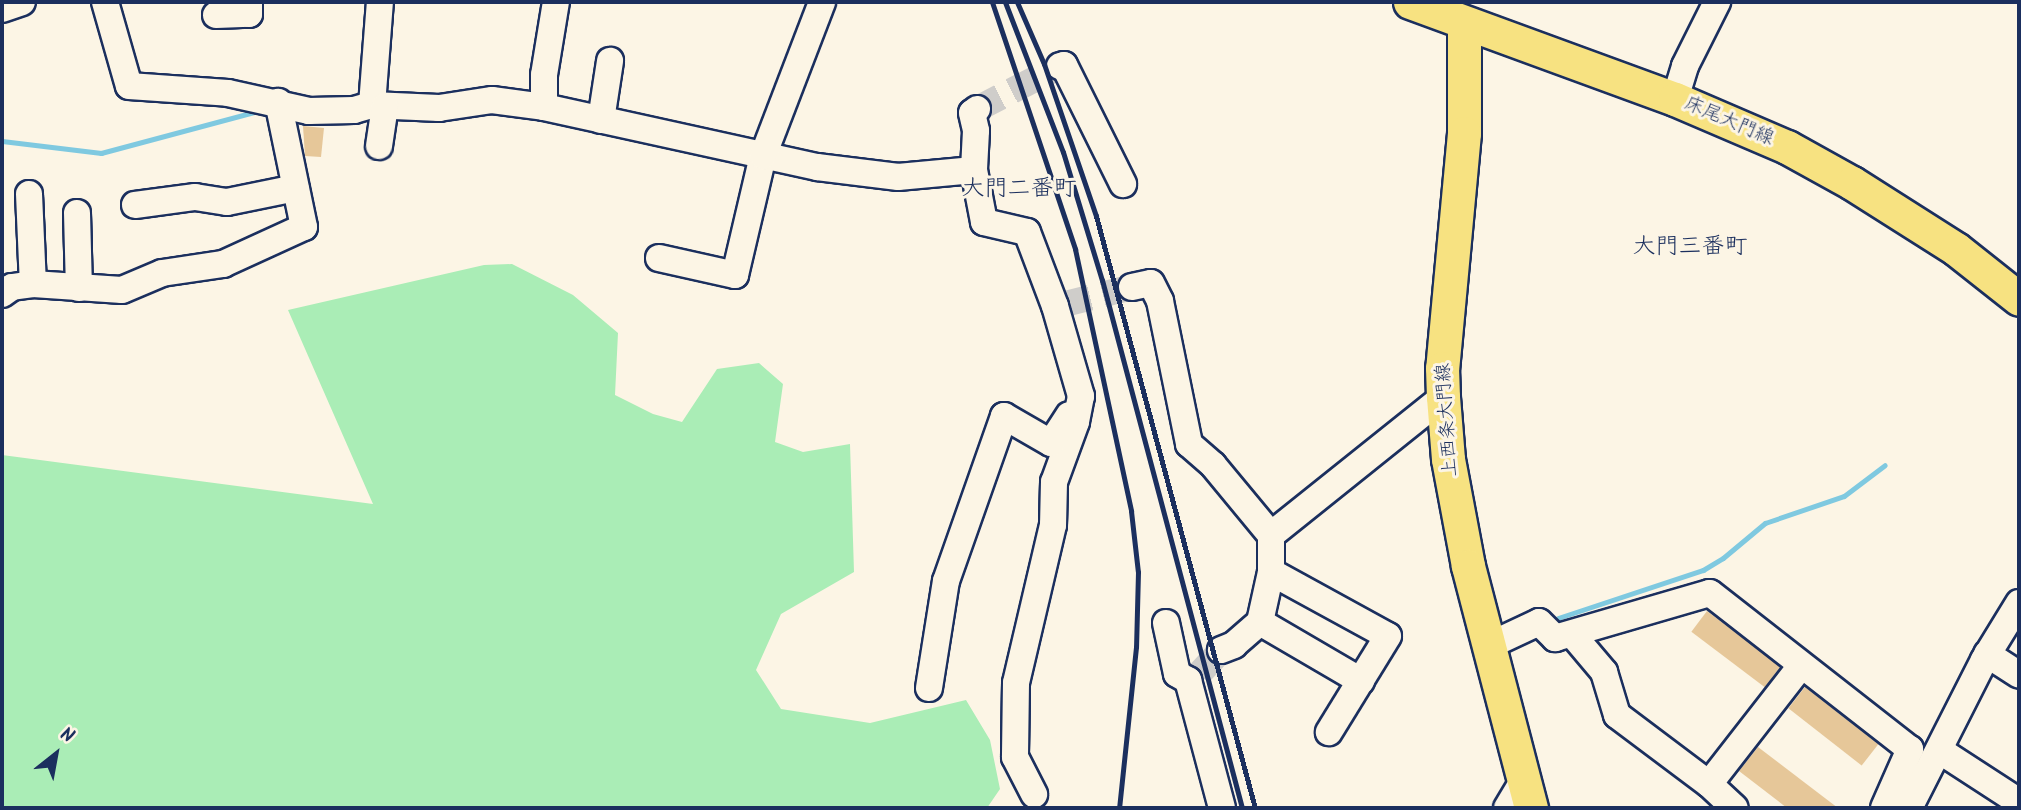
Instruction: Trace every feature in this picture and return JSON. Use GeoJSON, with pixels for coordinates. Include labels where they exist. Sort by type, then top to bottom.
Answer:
{"type":"FeatureCollection","features":[{"type":"Feature","properties":{"kind":"main road","name":"床尾大門線"},"geometry":{"type":"LineString","coordinates":[[1410,2],[1466,13],[1775,142],[1852,183],[1956,249],[2019,299]]}},
{"type":"Feature","properties":{"kind":"main road","name":"上西条大門線"},"geometry":{"type":"LineString","coordinates":[[1466,13],[1464,133],[1443,355],[1443,397],[1448,459],[1520,799]]}},
{"type":"Feature","properties":{"kind":"street"},"geometry":{"type":"LineString","coordinates":[[2,9],[22,2]]}},
{"type":"Feature","properties":{"kind":"street"},"geometry":{"type":"LineString","coordinates":[[105,2],[129,86],[228,93],[309,111],[354,110],[378,105],[439,108],[492,100],[544,107],[817,167],[898,177],[974,170]]}},
{"type":"Feature","properties":{"kind":"street"},"geometry":{"type":"LineString","coordinates":[[216,15],[249,14],[249,2]]}},
{"type":"Feature","properties":{"kind":"street"},"geometry":{"type":"LineString","coordinates":[[379,146],[380,2]]}},
{"type":"Feature","properties":{"kind":"street"},"geometry":{"type":"LineString","coordinates":[[544,107],[544,75],[556,2]]}},
{"type":"Feature","properties":{"kind":"street"},"geometry":{"type":"LineString","coordinates":[[659,258],[736,275],[763,156],[822,2]]}},
{"type":"Feature","properties":{"kind":"street"},"geometry":{"type":"LineString","coordinates":[[1675,99],[1685,66],[1717,2]]}},
{"type":"Feature","properties":{"kind":"street"},"geometry":{"type":"LineString","coordinates":[[601,120],[610,61]]}},
{"type":"Feature","properties":{"kind":"street"},"geometry":{"type":"LineString","coordinates":[[1060,66],[1064,65],[1122,184]]}},
{"type":"Feature","properties":{"kind":"street"},"geometry":{"type":"LineString","coordinates":[[2,294],[12,287],[33,284],[122,289],[162,273],[223,264],[304,227],[278,102]]}},
{"type":"Feature","properties":{"kind":"street"},"geometry":{"type":"LineString","coordinates":[[976,109],[972,113],[976,131],[974,170],[984,222],[1027,232],[1060,305],[1082,396],[1076,422],[1054,482],[1053,526],[1016,683],[1015,757],[1034,794]]}},
{"type":"Feature","properties":{"kind":"street"},"geometry":{"type":"LineString","coordinates":[[135,205],[195,197],[227,202],[296,188]]}},
{"type":"Feature","properties":{"kind":"street"},"geometry":{"type":"LineString","coordinates":[[29,194],[33,284]]}},
{"type":"Feature","properties":{"kind":"street"},"geometry":{"type":"LineString","coordinates":[[77,213],[79,288]]}},
{"type":"Feature","properties":{"kind":"street"},"geometry":{"type":"LineString","coordinates":[[1132,287],[1151,283],[1160,301],[1189,444],[1213,465],[1271,535],[1271,572],[1259,622],[1234,645],[1221,650]]}},
{"type":"Feature","properties":{"kind":"street"},"geometry":{"type":"LineString","coordinates":[[929,688],[946,581],[1004,416],[1051,443],[1082,396]]}},
{"type":"Feature","properties":{"kind":"street"},"geometry":{"type":"LineString","coordinates":[[1271,535],[1443,397]]}},
{"type":"Feature","properties":{"kind":"street"},"geometry":{"type":"LineString","coordinates":[[1271,572],[1388,636],[1329,732]]}},
{"type":"Feature","properties":{"kind":"street"},"geometry":{"type":"LineString","coordinates":[[1488,646],[1539,622],[1555,638],[1710,593],[1910,749],[1884,808]]}},
{"type":"Feature","properties":{"kind":"street"},"geometry":{"type":"LineString","coordinates":[[1909,808],[1987,654],[2019,603]]}},
{"type":"Feature","properties":{"kind":"street"},"geometry":{"type":"LineString","coordinates":[[1259,622],[1360,681]]}},
{"type":"Feature","properties":{"kind":"street"},"geometry":{"type":"LineString","coordinates":[[1166,623],[1177,674],[1193,677],[1217,804]]}},
{"type":"Feature","properties":{"kind":"street"},"geometry":{"type":"LineString","coordinates":[[1572,634],[1604,672],[1617,715],[1709,784],[1735,808]]}},
{"type":"Feature","properties":{"kind":"street"},"geometry":{"type":"LineString","coordinates":[[1987,654],[2019,675]]}},
{"type":"Feature","properties":{"kind":"street"},"geometry":{"type":"LineString","coordinates":[[1709,784],[1801,666]]}},
{"type":"Feature","properties":{"kind":"street"},"geometry":{"type":"LineString","coordinates":[[1939,750],[2019,802]]}},
{"type":"Feature","properties":{"kind":"green space"},"geometry":{"type":"Polygon","coordinates":[[[512,264],[573,295],[618,333],[615,395],[653,414],[682,422],[717,369],[759,363],[783,384],[775,442],[803,452],[850,444],[854,572],[781,614],[756,670],[781,709],[870,723],[966,700],[990,740],[1000,789],[987,808],[2,808],[2,455],[373,504],[288,310],[484,265],[512,264]]]}},
{"type":"Feature","properties":{"kind":"building"},"geometry":{"type":"Polygon","coordinates":[[[303,126],[324,128],[321,157],[305,156],[303,126]]]}},
{"type":"Feature","properties":{"kind":"building"},"geometry":{"type":"Polygon","coordinates":[[[1707,611],[1780,666],[1765,687],[1691,632],[1707,611]]]}},
{"type":"Feature","properties":{"kind":"building"},"geometry":{"type":"Polygon","coordinates":[[[1805,687],[1878,744],[1862,766],[1788,708],[1805,687]]]}},
{"type":"Feature","properties":{"kind":"building"},"geometry":{"type":"Polygon","coordinates":[[[1758,747],[1838,808],[1787,808],[1739,771],[1758,747]]]}},
{"type":"Feature","properties":{"kind":"waterway"},"geometry":{"type":"LineString","coordinates":[[2,141],[101,153],[258,111]]}},
{"type":"Feature","properties":{"kind":"waterway"},"geometry":{"type":"LineString","coordinates":[[1558,618],[1703,570],[1723,558],[1765,523],[1844,496],[1885,465]]}},
{"type":"Feature","properties":{"kind":"tunnel"},"geometry":{"type":"LineString","coordinates":[[977,109],[1060,66]]}},
{"type":"Feature","properties":{"kind":"tunnel"},"geometry":{"type":"LineString","coordinates":[[1065,304],[1132,287]]}},
{"type":"Feature","properties":{"kind":"tunnel"},"geometry":{"type":"LineString","coordinates":[[1199,674],[1221,650]]}},
{"type":"Feature","properties":{"kind":"railway"},"geometry":{"type":"LineString","coordinates":[[992,2],[1075,249],[1131,511],[1138,572],[1136,647],[1119,808]]}},
{"type":"Feature","properties":{"kind":"railway"},"geometry":{"type":"LineString","coordinates":[[1005,2],[1063,152],[1102,280],[1242,808]]}},
{"type":"Feature","properties":{"kind":"railway"},"geometry":{"type":"LineString","coordinates":[[1017,2],[1044,64],[1096,216],[1255,808]]}},
{"type":"Feature","properties":{"kind":"district","name":"大門二番町"},"geometry":{"type":"Point","coordinates":[1019,189]}},
{"type":"Feature","properties":{"kind":"district","name":"大門三番町"},"geometry":{"type":"Point","coordinates":[1690,247]}}]}
